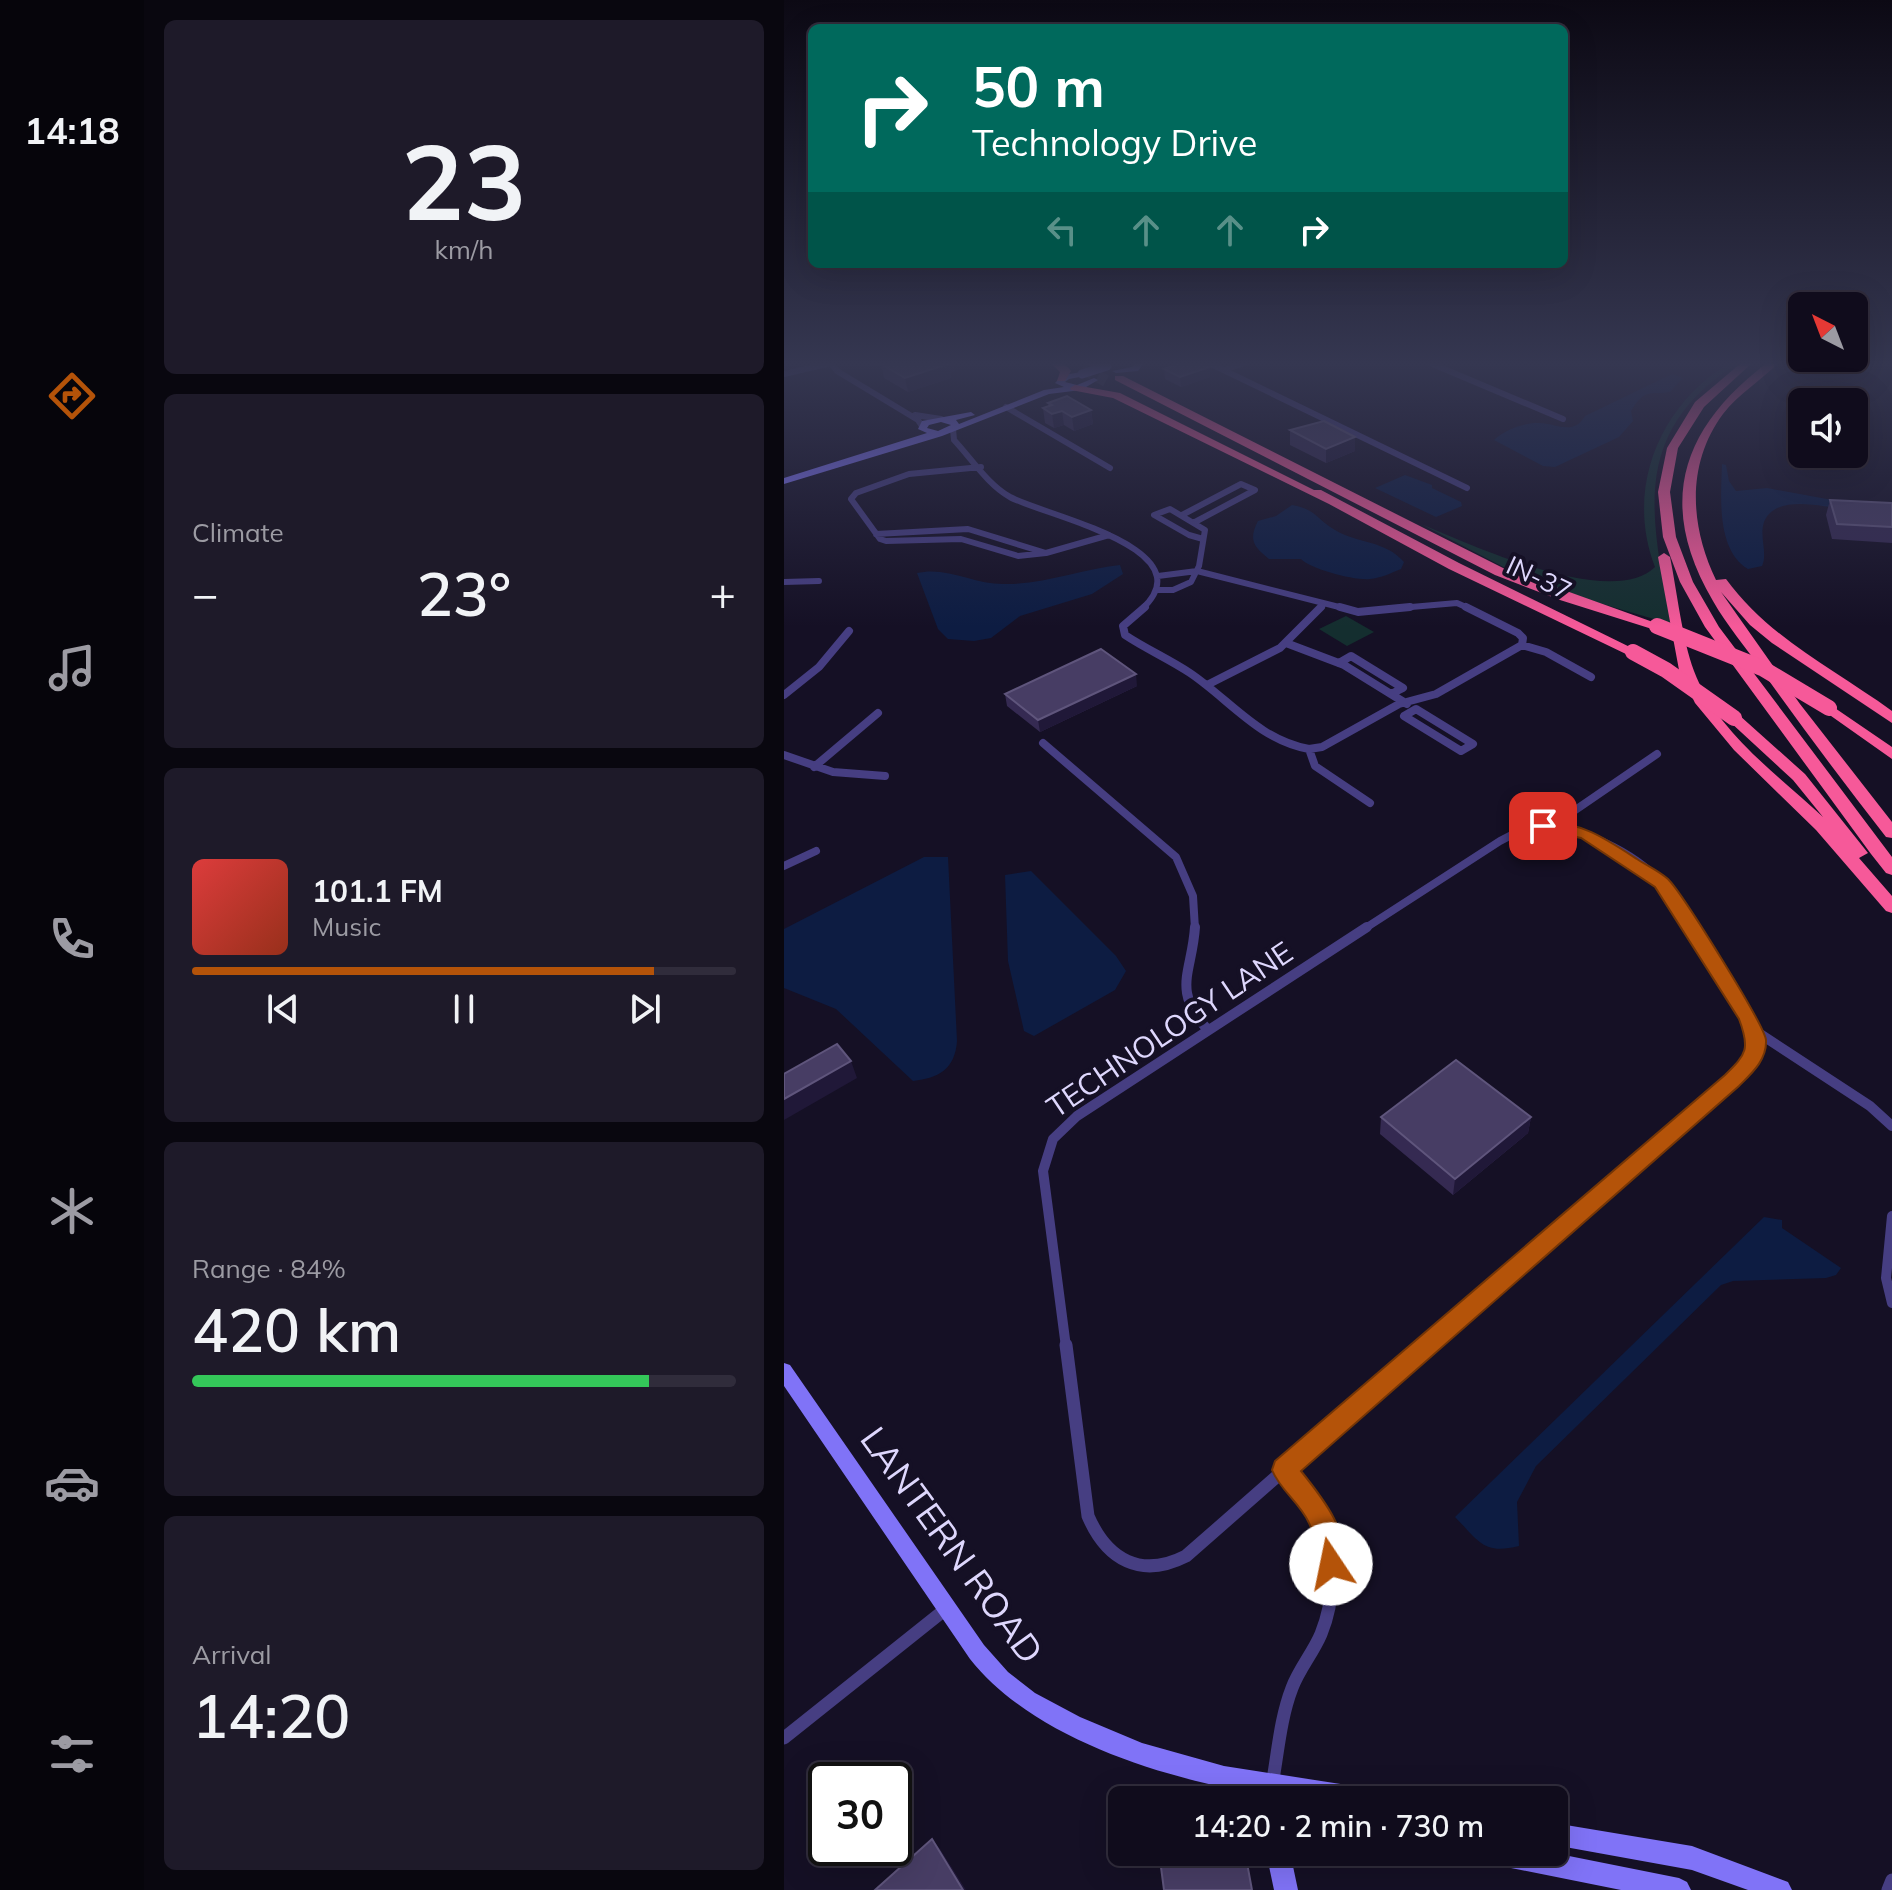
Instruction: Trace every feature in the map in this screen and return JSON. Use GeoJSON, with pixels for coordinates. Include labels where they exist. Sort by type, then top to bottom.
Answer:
{"type":"FeatureCollection","features":[{"type":"Feature","properties":{"kind":"highway"},"geometry":{"type":"LineString","coordinates":[[1230,451],[1357,514]]}},
{"type":"Feature","properties":{"kind":"highway","name":"IN-37"},"geometry":{"type":"LineString","coordinates":[[1246,451],[1496,587],[1666,670],[1734,718],[1807,786],[1892,896]]}},
{"type":"Feature","properties":{"kind":"highway","name":"IN-37"},"geometry":{"type":"LineString","coordinates":[[1262,451],[1521,581],[1657,626],[1762,668],[1829,708],[1892,754]]}},
{"type":"Feature","properties":{"kind":"highway"},"geometry":{"type":"LineString","coordinates":[[1272,451],[1348,495]]}},
{"type":"Feature","properties":{"kind":"highway"},"geometry":{"type":"LineString","coordinates":[[1673,451],[1664,487],[1667,526],[1664,554],[1686,670],[1702,703],[1739,747],[1822,826],[1892,907]]}},
{"type":"Feature","properties":{"kind":"highway"},"geometry":{"type":"LineString","coordinates":[[1696,451],[1690,474],[1690,526],[1699,557],[1717,596],[1788,700],[1892,833]]}},
{"type":"Feature","properties":{"kind":"highway"},"geometry":{"type":"LineString","coordinates":[[1690,474],[1697,540],[1733,599],[1780,640],[1892,718]]}},
{"type":"Feature","properties":{"kind":"highway"},"geometry":{"type":"LineString","coordinates":[[1667,526],[1679,571],[1709,626],[1892,869]]}},
{"type":"Feature","properties":{"kind":"main road"},"geometry":{"type":"LineString","coordinates":[[803,475],[868,451]]}},
{"type":"Feature","properties":{"kind":"main road"},"geometry":{"type":"LineString","coordinates":[[784,481],[880,451]]}},
{"type":"Feature","properties":{"kind":"main road","name":"LANTERN ROAD"},"geometry":{"type":"LineString","coordinates":[[784,1371],[991,1671],[1008,1688],[1036,1708],[1172,1765],[1246,1786]]}},
{"type":"Feature","properties":{"kind":"main road"},"geometry":{"type":"LineString","coordinates":[[1568,1836],[1692,1858],[1780,1890]]}},
{"type":"Feature","properties":{"kind":"main road"},"geometry":{"type":"LineString","coordinates":[[1281,1866],[1286,1890]]}},
{"type":"Feature","properties":{"kind":"main road"},"geometry":{"type":"LineString","coordinates":[[1560,1866],[1679,1890]]}},
{"type":"Feature","properties":{"kind":"street"},"geometry":{"type":"LineString","coordinates":[[958,451],[970,456]]}},
{"type":"Feature","properties":{"kind":"street"},"geometry":{"type":"LineString","coordinates":[[965,451],[1010,497],[1109,535],[1145,555],[1158,576],[1157,590],[1152,599],[1123,626],[1122,632],[1207,685],[1272,738],[1291,746],[1309,749],[1322,747],[1404,702],[1436,694],[1522,645],[1541,649],[1591,677]]}},
{"type":"Feature","properties":{"kind":"street"},"geometry":{"type":"LineString","coordinates":[[1081,451],[1110,468]]}},
{"type":"Feature","properties":{"kind":"street"},"geometry":{"type":"LineString","coordinates":[[1391,451],[1467,488]]}},
{"type":"Feature","properties":{"kind":"street"},"geometry":{"type":"LineString","coordinates":[[981,467],[909,474],[856,493],[851,499],[876,534],[883,540],[895,542],[961,539],[1018,556],[1046,553],[1109,535]]}},
{"type":"Feature","properties":{"kind":"street"},"geometry":{"type":"LineString","coordinates":[[1182,515],[1241,484],[1255,490],[1195,522]]}},
{"type":"Feature","properties":{"kind":"street"},"geometry":{"type":"LineString","coordinates":[[1157,590],[1189,586],[1195,580],[1203,539],[1204,528],[1170,509],[1154,515],[1189,535],[1203,539]]}},
{"type":"Feature","properties":{"kind":"street"},"geometry":{"type":"LineString","coordinates":[[876,534],[968,529],[1046,553]]}},
{"type":"Feature","properties":{"kind":"street"},"geometry":{"type":"LineString","coordinates":[[1158,576],[1197,571],[1358,612],[1464,605],[1518,633],[1523,638],[1522,645]]}},
{"type":"Feature","properties":{"kind":"street"},"geometry":{"type":"LineString","coordinates":[[784,582],[819,581]]}},
{"type":"Feature","properties":{"kind":"street"},"geometry":{"type":"LineString","coordinates":[[1207,685],[1286,643],[1323,605]]}},
{"type":"Feature","properties":{"kind":"street"},"geometry":{"type":"LineString","coordinates":[[784,695],[819,667],[849,631]]}},
{"type":"Feature","properties":{"kind":"street"},"geometry":{"type":"LineString","coordinates":[[1286,643],[1339,663],[1416,709],[1473,744],[1461,751],[1404,716],[1416,709]]}},
{"type":"Feature","properties":{"kind":"street"},"geometry":{"type":"LineString","coordinates":[[1339,663],[1351,656],[1403,688],[1391,694]]}},
{"type":"Feature","properties":{"kind":"street"},"geometry":{"type":"LineString","coordinates":[[814,767],[878,713]]}},
{"type":"Feature","properties":{"kind":"street"},"geometry":{"type":"LineString","coordinates":[[1043,743],[1167,847],[1178,861],[1192,894],[1197,929],[1183,987],[1196,1015],[1208,1030]]}},
{"type":"Feature","properties":{"kind":"street"},"geometry":{"type":"LineString","coordinates":[[1309,749],[1315,766],[1370,803]]}},
{"type":"Feature","properties":{"kind":"street","name":"TECHNOLOGY LANE"},"geometry":{"type":"LineString","coordinates":[[1552,826],[1657,754]]}},
{"type":"Feature","properties":{"kind":"street"},"geometry":{"type":"LineString","coordinates":[[784,755],[814,767],[859,778],[885,776]]}},
{"type":"Feature","properties":{"kind":"street","name":"TECHNOLOGY LANE"},"geometry":{"type":"LineString","coordinates":[[1552,826],[1587,834],[1662,883],[1754,1030],[1755,1051],[1749,1063],[1193,1550],[1170,1565],[1137,1565],[1115,1555],[1094,1535],[1086,1500],[1043,1166],[1051,1141],[1065,1125],[1511,834],[1530,827],[1552,826]]}},
{"type":"Feature","properties":{"kind":"street"},"geometry":{"type":"LineString","coordinates":[[784,866],[816,851]]}},
{"type":"Feature","properties":{"kind":"street"},"geometry":{"type":"LineString","coordinates":[[1754,1030],[1870,1106],[1892,1126]]}},
{"type":"Feature","properties":{"kind":"street"},"geometry":{"type":"LineString","coordinates":[[1892,1216],[1886,1278],[1892,1303]]}},
{"type":"Feature","properties":{"kind":"street"},"geometry":{"type":"LineString","coordinates":[[1278,1786],[1289,1696],[1324,1628],[1331,1579],[1327,1537],[1321,1517],[1284,1470]]}},
{"type":"Feature","properties":{"kind":"street"},"geometry":{"type":"LineString","coordinates":[[784,1738],[947,1608]]}},
{"type":"Feature","properties":{"kind":"street"},"geometry":{"type":"LineString","coordinates":[[1888,1890],[1892,1880]]}},
{"type":"Feature","properties":{"kind":"green space"},"geometry":{"type":"Polygon","coordinates":[[[1663,451],[1656,479],[1655,512],[1671,624],[1599,603],[1515,573],[1421,524],[1505,558],[1575,578],[1607,581],[1635,578],[1655,567],[1647,538],[1644,508],[1654,452],[1663,451]]]}},
{"type":"Feature","properties":{"kind":"green space"},"geometry":{"type":"Polygon","coordinates":[[[1346,616],[1374,632],[1347,646],[1319,629],[1346,616]]]}},
{"type":"Feature","properties":{"kind":"water"},"geometry":{"type":"Polygon","coordinates":[[[1515,451],[1589,451],[1555,467],[1543,466],[1515,451]]]}},
{"type":"Feature","properties":{"kind":"water"},"geometry":{"type":"Polygon","coordinates":[[[1722,464],[1726,465],[1729,481],[1736,491],[1767,488],[1854,504],[1853,511],[1804,504],[1780,507],[1770,513],[1764,522],[1762,566],[1748,569],[1730,549],[1725,536],[1721,506],[1722,464]]]}},
{"type":"Feature","properties":{"kind":"water"},"geometry":{"type":"Polygon","coordinates":[[[1405,475],[1432,485],[1432,488],[1461,502],[1462,506],[1436,517],[1375,488],[1405,475]]]}},
{"type":"Feature","properties":{"kind":"water"},"geometry":{"type":"Polygon","coordinates":[[[1292,505],[1311,512],[1344,534],[1397,555],[1404,562],[1401,569],[1378,578],[1363,579],[1323,570],[1301,559],[1269,559],[1254,543],[1255,528],[1258,521],[1276,516],[1292,505]]]}},
{"type":"Feature","properties":{"kind":"water"},"geometry":{"type":"Polygon","coordinates":[[[1120,565],[1123,574],[1092,594],[1020,616],[991,638],[974,641],[948,639],[938,629],[917,573],[949,573],[992,583],[1018,584],[1120,565]]]}},
{"type":"Feature","properties":{"kind":"water"},"geometry":{"type":"Polygon","coordinates":[[[924,857],[948,857],[957,1041],[953,1059],[944,1070],[913,1081],[836,1009],[784,988],[784,929],[924,857]]]}},
{"type":"Feature","properties":{"kind":"water"},"geometry":{"type":"Polygon","coordinates":[[[1031,871],[1116,956],[1126,971],[1115,990],[1034,1036],[1024,1031],[1008,961],[1005,875],[1031,871]]]}},
{"type":"Feature","properties":{"kind":"water"},"geometry":{"type":"Polygon","coordinates":[[[1764,1217],[1782,1220],[1782,1228],[1841,1268],[1836,1275],[1826,1278],[1733,1281],[1721,1285],[1536,1466],[1517,1502],[1519,1546],[1497,1549],[1476,1539],[1455,1517],[1764,1217]]]}},
{"type":"Feature","properties":{"kind":"building"},"geometry":{"type":"Polygon","coordinates":[[[1830,500],[1892,503],[1892,527],[1837,524],[1830,500]]]}},
{"type":"Feature","properties":{"kind":"building"},"geometry":{"type":"Polygon","coordinates":[[[1101,649],[1136,674],[1038,720],[1005,694],[1101,649]]]}},
{"type":"Feature","properties":{"kind":"building"},"geometry":{"type":"Polygon","coordinates":[[[837,1044],[851,1061],[784,1099],[784,1074],[837,1044]]]}},
{"type":"Feature","properties":{"kind":"building"},"geometry":{"type":"Polygon","coordinates":[[[1456,1060],[1531,1117],[1455,1179],[1381,1117],[1456,1060]]]}},
{"type":"Feature","properties":{"kind":"building"},"geometry":{"type":"Polygon","coordinates":[[[932,1839],[963,1890],[875,1890],[902,1866],[912,1866],[912,1857],[932,1839]]]}},
{"type":"Feature","properties":{"kind":"building"},"geometry":{"type":"Polygon","coordinates":[[[1161,1866],[1248,1866],[1252,1890],[1164,1890],[1161,1866]]]}},
{"type":"Feature","properties":{"kind":"route"},"geometry":{"type":"LineString","coordinates":[[1331,1564],[1327,1537],[1318,1512],[1284,1470],[1746,1068],[1753,1058],[1756,1038],[1748,1017],[1662,883],[1587,834],[1569,828],[1543,826]]}}]}
